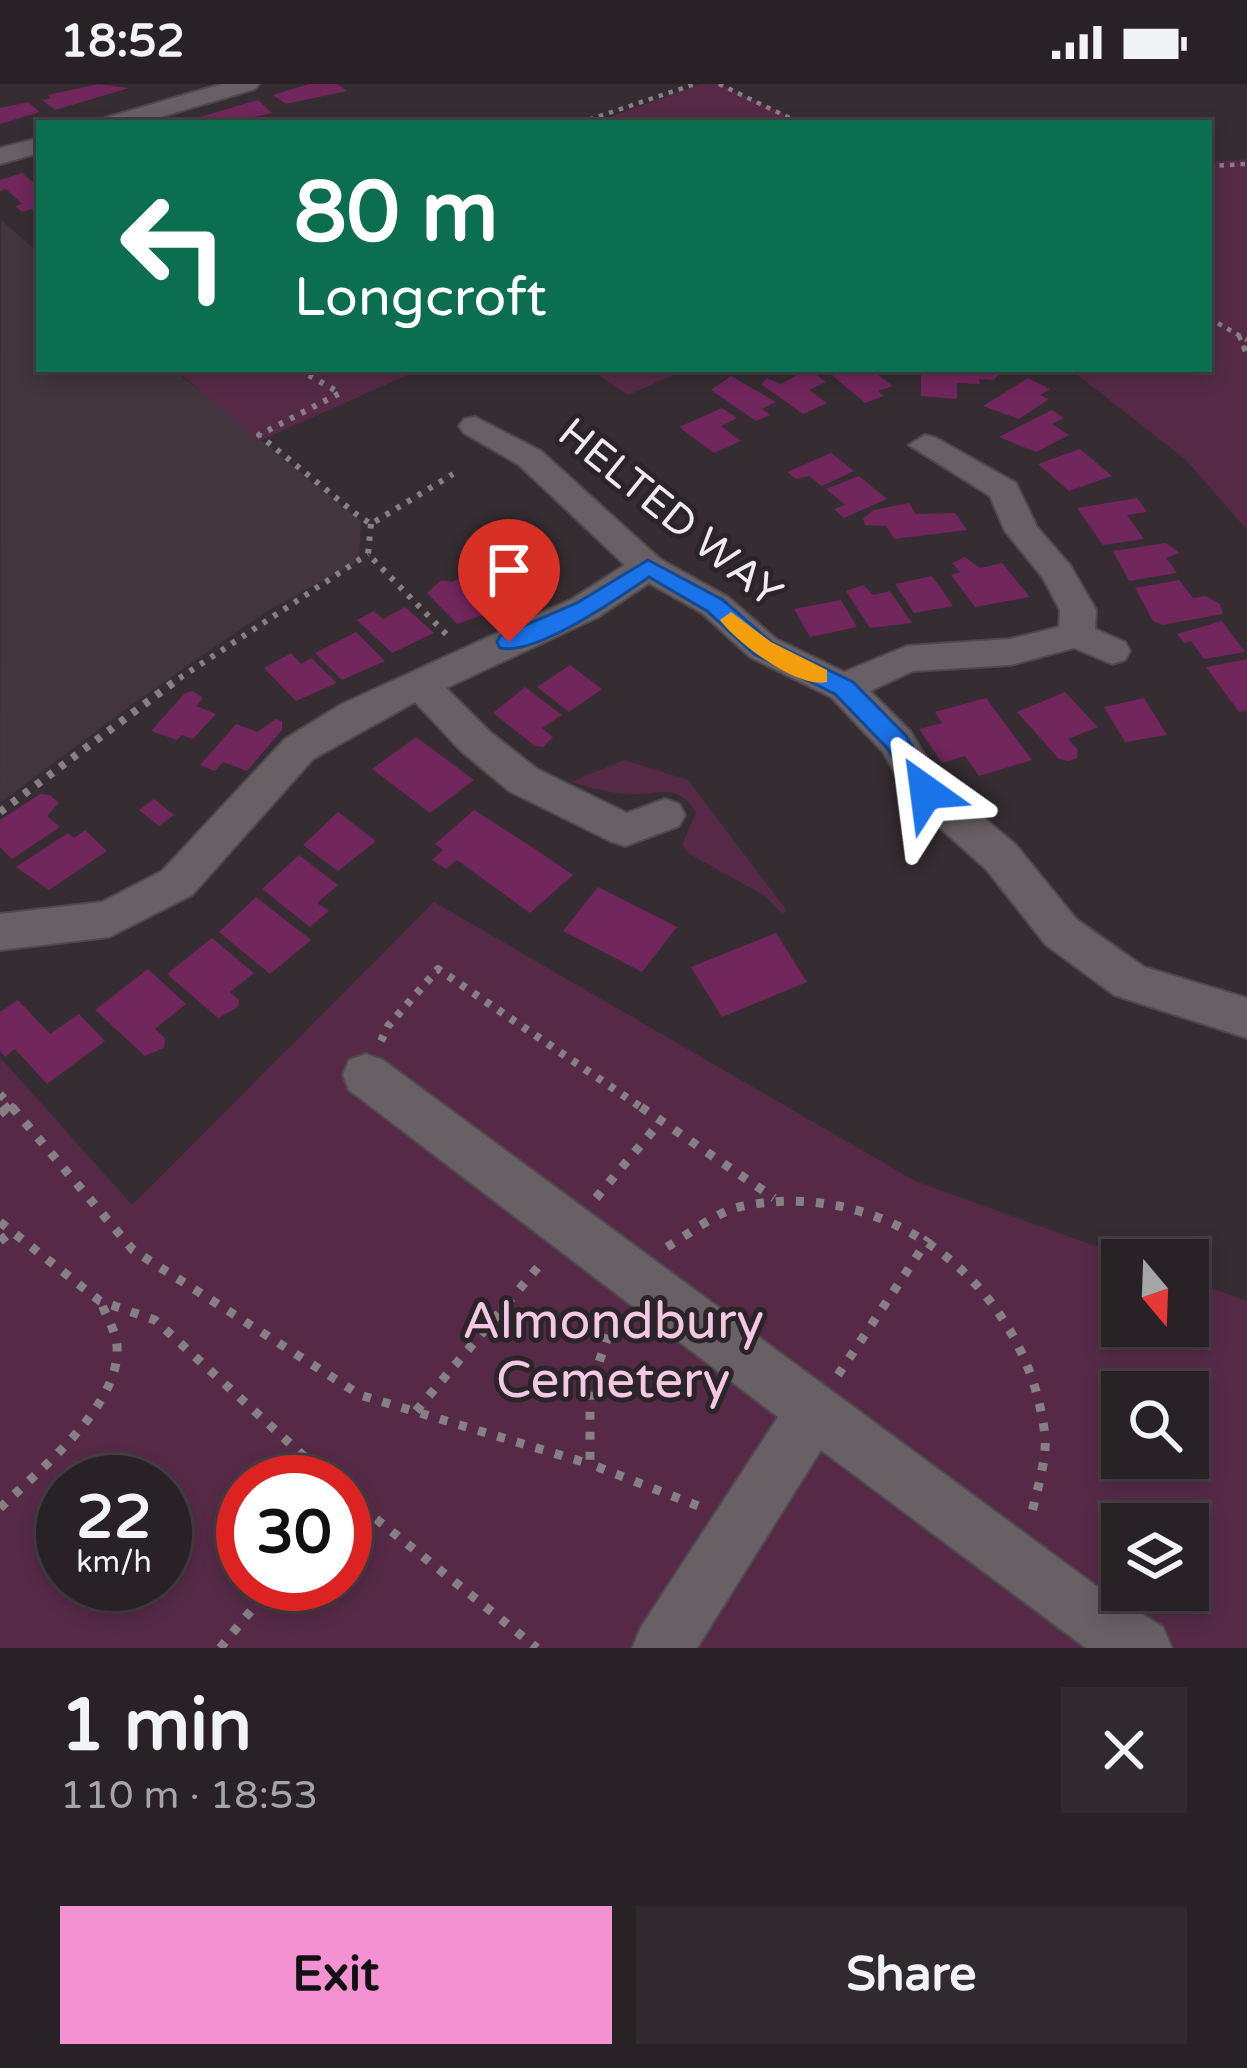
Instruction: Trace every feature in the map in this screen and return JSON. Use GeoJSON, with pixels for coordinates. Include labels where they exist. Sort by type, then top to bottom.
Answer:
{"type":"FeatureCollection","features":[{"type":"Feature","properties":{"kind":"street"},"geometry":{"type":"LineString","coordinates":[[124,120],[248,84]]}},
{"type":"Feature","properties":{"kind":"street"},"geometry":{"type":"LineString","coordinates":[[0,157],[36,146]]}},
{"type":"Feature","properties":{"kind":"street","name":"HELTED WAY"},"geometry":{"type":"LineString","coordinates":[[476,426],[530,458],[648,567],[715,605],[763,648],[844,688],[897,742],[926,792],[1001,856],[1061,932],[1130,982],[1247,1018]]}},
{"type":"Feature","properties":{"kind":"street"},"geometry":{"type":"LineString","coordinates":[[925,445],[1004,490],[1022,531],[1058,573],[1078,610],[1077,635]]}},
{"type":"Feature","properties":{"kind":"street"},"geometry":{"type":"LineString","coordinates":[[0,932],[109,919],[177,883],[298,749],[356,714],[586,608],[648,567]]}},
{"type":"Feature","properties":{"kind":"street"},"geometry":{"type":"LineString","coordinates":[[844,688],[907,659],[1010,652],[1077,635],[1112,650]]}},
{"type":"Feature","properties":{"kind":"street"},"geometry":{"type":"LineString","coordinates":[[422,686],[523,780],[627,847],[665,815]]}},
{"type":"Feature","properties":{"kind":"street"},"geometry":{"type":"LineString","coordinates":[[366,1075],[1074,1606],[1142,1648]]}},
{"type":"Feature","properties":{"kind":"street"},"geometry":{"type":"LineString","coordinates":[[662,1648],[814,1411]]}},
{"type":"Feature","properties":{"kind":"path"},"geometry":{"type":"LineString","coordinates":[[588,120],[695,84]]}},
{"type":"Feature","properties":{"kind":"path"},"geometry":{"type":"LineString","coordinates":[[718,84],[794,120]]}},
{"type":"Feature","properties":{"kind":"path"},"geometry":{"type":"LineString","coordinates":[[1212,166],[1247,164]]}},
{"type":"Feature","properties":{"kind":"path"},"geometry":{"type":"LineString","coordinates":[[1212,320],[1247,340]]}},
{"type":"Feature","properties":{"kind":"path"},"geometry":{"type":"LineString","coordinates":[[1239,336],[1247,355]]}},
{"type":"Feature","properties":{"kind":"path"},"geometry":{"type":"LineString","coordinates":[[303,372],[340,394],[260,435],[371,524]]}},
{"type":"Feature","properties":{"kind":"path"},"geometry":{"type":"LineString","coordinates":[[371,524],[453,475]]}},
{"type":"Feature","properties":{"kind":"path"},"geometry":{"type":"LineString","coordinates":[[371,524],[368,554],[470,659]]}},
{"type":"Feature","properties":{"kind":"path"},"geometry":{"type":"LineString","coordinates":[[0,812],[166,687],[368,554]]}},
{"type":"Feature","properties":{"kind":"path"},"geometry":{"type":"LineString","coordinates":[[366,1075],[388,1026],[438,969],[774,1198]]}},
{"type":"Feature","properties":{"kind":"path"},"geometry":{"type":"LineString","coordinates":[[0,1094],[133,1250],[360,1395],[590,1464]]}},
{"type":"Feature","properties":{"kind":"path"},"geometry":{"type":"LineString","coordinates":[[0,1114],[10,1106]]}},
{"type":"Feature","properties":{"kind":"path"},"geometry":{"type":"LineString","coordinates":[[0,1222],[100,1301],[155,1320],[302,1455]]}},
{"type":"Feature","properties":{"kind":"path"},"geometry":{"type":"LineString","coordinates":[[0,1241],[11,1232]]}},
{"type":"Feature","properties":{"kind":"path"},"geometry":{"type":"LineString","coordinates":[[814,1411],[929,1238]]}},
{"type":"Feature","properties":{"kind":"path"},"geometry":{"type":"LineString","coordinates":[[0,1508],[89,1417],[113,1382],[117,1345],[100,1301]]}},
{"type":"Feature","properties":{"kind":"path"},"geometry":{"type":"LineString","coordinates":[[416,1412],[461,1358]]}},
{"type":"Feature","properties":{"kind":"path"},"geometry":{"type":"LineString","coordinates":[[372,1517],[537,1648]]}},
{"type":"Feature","properties":{"kind":"path"},"geometry":{"type":"LineString","coordinates":[[220,1648],[251,1611]]}},
{"type":"Feature","properties":{"kind":"shaded area"},"geometry":{"type":"Polygon","coordinates":[[[1,220],[36,250],[36,372],[177,372],[361,521],[359,561],[267,611],[0,803],[1,220]]]}},
{"type":"Feature","properties":{"kind":"green space"},"geometry":{"type":"Polygon","coordinates":[[[701,84],[719,84],[797,120],[602,120],[701,84]]]}},
{"type":"Feature","properties":{"kind":"green space"},"geometry":{"type":"Polygon","coordinates":[[[1247,159],[1247,530],[1186,460],[1074,372],[1212,372],[1212,162],[1247,159]]]}},
{"type":"Feature","properties":{"kind":"green space"},"geometry":{"type":"Polygon","coordinates":[[[178,372],[414,372],[259,441],[178,372]]]}},
{"type":"Feature","properties":{"kind":"green space"},"geometry":{"type":"Polygon","coordinates":[[[594,372],[680,372],[628,395],[594,372]]]}},
{"type":"Feature","properties":{"kind":"green space"},"geometry":{"type":"Polygon","coordinates":[[[624,760],[688,780],[787,911],[782,914],[765,896],[688,853],[682,845],[696,812],[681,796],[621,793],[571,782],[624,760]]]}},
{"type":"Feature","properties":{"kind":"green space","name":"Almondbury Cemetery"},"geometry":{"type":"Polygon","coordinates":[[[434,902],[915,1181],[1101,1248],[1101,1347],[1209,1347],[1209,1287],[1247,1301],[1247,1648],[0,1648],[0,1057],[132,1205],[434,902]]]}},
{"type":"Feature","properties":{"kind":"building"},"geometry":{"type":"Polygon","coordinates":[[[98,84],[129,88],[55,110],[42,100],[51,98],[48,95],[98,84]]]}},
{"type":"Feature","properties":{"kind":"building"},"geometry":{"type":"Polygon","coordinates":[[[309,84],[337,84],[347,91],[286,104],[273,95],[309,84]]]}},
{"type":"Feature","properties":{"kind":"building"},"geometry":{"type":"Polygon","coordinates":[[[258,100],[272,113],[240,120],[200,117],[258,100]]]}},
{"type":"Feature","properties":{"kind":"building"},"geometry":{"type":"Polygon","coordinates":[[[28,102],[40,112],[0,124],[0,108],[28,102]]]}},
{"type":"Feature","properties":{"kind":"building"},"geometry":{"type":"Polygon","coordinates":[[[22,173],[36,185],[36,208],[22,212],[15,206],[22,204],[6,189],[0,191],[0,180],[22,173]]]}},
{"type":"Feature","properties":{"kind":"building"},"geometry":{"type":"Polygon","coordinates":[[[812,372],[826,382],[809,390],[827,403],[803,414],[761,384],[767,378],[781,384],[812,372]]]}},
{"type":"Feature","properties":{"kind":"building"},"geometry":{"type":"Polygon","coordinates":[[[882,372],[877,374],[893,386],[878,391],[884,396],[865,403],[831,374],[882,372]]]}},
{"type":"Feature","properties":{"kind":"building"},"geometry":{"type":"Polygon","coordinates":[[[921,372],[1001,372],[994,380],[979,379],[980,384],[957,383],[957,399],[921,396],[921,372]]]}},
{"type":"Feature","properties":{"kind":"building"},"geometry":{"type":"Polygon","coordinates":[[[731,376],[776,402],[762,409],[770,415],[756,421],[711,390],[731,376]]]}},
{"type":"Feature","properties":{"kind":"building"},"geometry":{"type":"Polygon","coordinates":[[[1028,378],[1050,389],[1040,395],[1049,399],[1019,419],[983,406],[1028,378]]]}},
{"type":"Feature","properties":{"kind":"building"},"geometry":{"type":"Polygon","coordinates":[[[722,408],[737,418],[721,426],[741,441],[714,453],[679,427],[722,408]]]}},
{"type":"Feature","properties":{"kind":"building"},"geometry":{"type":"Polygon","coordinates":[[[1052,410],[1064,418],[1052,424],[1069,435],[1036,452],[999,437],[1052,410]]]}},
{"type":"Feature","properties":{"kind":"building"},"geometry":{"type":"Polygon","coordinates":[[[1080,449],[1112,476],[1069,491],[1038,464],[1080,449]]]}},
{"type":"Feature","properties":{"kind":"building"},"geometry":{"type":"Polygon","coordinates":[[[831,453],[854,471],[822,486],[809,476],[796,479],[787,472],[831,453]]]}},
{"type":"Feature","properties":{"kind":"building"},"geometry":{"type":"Polygon","coordinates":[[[859,476],[887,499],[844,518],[834,509],[845,505],[826,489],[859,476]]]}},
{"type":"Feature","properties":{"kind":"building"},"geometry":{"type":"Polygon","coordinates":[[[1137,498],[1147,512],[1127,515],[1144,539],[1103,545],[1077,508],[1137,498]]]}},
{"type":"Feature","properties":{"kind":"building"},"geometry":{"type":"Polygon","coordinates":[[[909,503],[916,514],[955,513],[967,530],[894,539],[886,526],[865,525],[863,518],[874,510],[909,503]]]}},
{"type":"Feature","properties":{"kind":"building"},"geometry":{"type":"Polygon","coordinates":[[[1166,543],[1180,553],[1166,558],[1177,573],[1129,581],[1113,551],[1166,543]]]}},
{"type":"Feature","properties":{"kind":"building"},"geometry":{"type":"Polygon","coordinates":[[[965,557],[980,568],[1002,563],[1030,597],[975,607],[951,575],[960,572],[952,563],[965,557]]]}},
{"type":"Feature","properties":{"kind":"building"},"geometry":{"type":"Polygon","coordinates":[[[467,575],[500,609],[457,624],[427,593],[441,580],[451,582],[467,575]]]}},
{"type":"Feature","properties":{"kind":"building"},"geometry":{"type":"Polygon","coordinates":[[[932,576],[953,606],[914,613],[895,584],[932,576]]]}},
{"type":"Feature","properties":{"kind":"building"},"geometry":{"type":"Polygon","coordinates":[[[1179,580],[1193,598],[1206,596],[1220,604],[1223,614],[1162,625],[1153,621],[1135,588],[1179,580]]]}},
{"type":"Feature","properties":{"kind":"building"},"geometry":{"type":"Polygon","coordinates":[[[863,585],[873,595],[890,591],[912,623],[870,628],[846,591],[863,585]]]}},
{"type":"Feature","properties":{"kind":"building"},"geometry":{"type":"Polygon","coordinates":[[[841,600],[857,627],[810,637],[794,609],[841,600]]]}},
{"type":"Feature","properties":{"kind":"building"},"geometry":{"type":"Polygon","coordinates":[[[405,607],[434,633],[392,653],[357,620],[374,611],[383,619],[405,607]]]}},
{"type":"Feature","properties":{"kind":"building"},"geometry":{"type":"Polygon","coordinates":[[[1222,621],[1245,652],[1204,659],[1191,641],[1184,643],[1177,634],[1222,621]]]}},
{"type":"Feature","properties":{"kind":"building"},"geometry":{"type":"Polygon","coordinates":[[[356,632],[385,661],[342,680],[315,653],[356,632]]]}},
{"type":"Feature","properties":{"kind":"building"},"geometry":{"type":"Polygon","coordinates":[[[291,653],[301,664],[311,658],[337,683],[296,701],[264,668],[291,653]]]}},
{"type":"Feature","properties":{"kind":"building"},"geometry":{"type":"Polygon","coordinates":[[[1247,659],[1247,710],[1239,712],[1206,667],[1247,659]]]}},
{"type":"Feature","properties":{"kind":"building"},"geometry":{"type":"Polygon","coordinates":[[[570,665],[602,689],[569,712],[537,687],[570,665]]]}},
{"type":"Feature","properties":{"kind":"building"},"geometry":{"type":"Polygon","coordinates":[[[525,687],[562,715],[542,728],[553,737],[543,747],[535,746],[493,713],[525,687]]]}},
{"type":"Feature","properties":{"kind":"building"},"geometry":{"type":"Polygon","coordinates":[[[193,691],[203,698],[196,706],[216,714],[193,739],[182,735],[177,740],[151,731],[185,693],[193,691]]]}},
{"type":"Feature","properties":{"kind":"building"},"geometry":{"type":"Polygon","coordinates":[[[1065,692],[1098,727],[1068,739],[1078,750],[1077,758],[1069,761],[1059,759],[1017,712],[1065,692]]]}},
{"type":"Feature","properties":{"kind":"building"},"geometry":{"type":"Polygon","coordinates":[[[986,698],[1032,760],[979,776],[965,756],[942,763],[919,729],[942,723],[935,712],[986,698]]]}},
{"type":"Feature","properties":{"kind":"building"},"geometry":{"type":"Polygon","coordinates":[[[1144,698],[1167,735],[1125,742],[1104,707],[1144,698]]]}},
{"type":"Feature","properties":{"kind":"building"},"geometry":{"type":"Polygon","coordinates":[[[276,719],[282,721],[282,730],[247,771],[223,762],[215,771],[200,765],[236,724],[257,732],[276,719]]]}},
{"type":"Feature","properties":{"kind":"building"},"geometry":{"type":"Polygon","coordinates":[[[416,737],[474,780],[430,813],[372,769],[416,737]]]}},
{"type":"Feature","properties":{"kind":"building"},"geometry":{"type":"Polygon","coordinates":[[[40,794],[59,803],[47,816],[60,827],[12,859],[0,847],[0,820],[40,794]]]}},
{"type":"Feature","properties":{"kind":"building"},"geometry":{"type":"Polygon","coordinates":[[[154,799],[174,815],[159,826],[139,810],[154,799]]]}},
{"type":"Feature","properties":{"kind":"building"},"geometry":{"type":"Polygon","coordinates":[[[474,810],[573,875],[530,913],[457,860],[446,869],[432,860],[443,850],[435,844],[474,810]]]}},
{"type":"Feature","properties":{"kind":"building"},"geometry":{"type":"Polygon","coordinates":[[[338,812],[376,841],[338,871],[303,845],[338,812]]]}},
{"type":"Feature","properties":{"kind":"building"},"geometry":{"type":"Polygon","coordinates":[[[85,830],[107,851],[49,890],[16,867],[68,833],[74,838],[85,830]]]}},
{"type":"Feature","properties":{"kind":"building"},"geometry":{"type":"Polygon","coordinates":[[[299,855],[338,885],[317,903],[329,911],[310,927],[262,889],[299,855]]]}},
{"type":"Feature","properties":{"kind":"building"},"geometry":{"type":"Polygon","coordinates":[[[598,887],[677,927],[642,972],[563,931],[598,887]]]}},
{"type":"Feature","properties":{"kind":"building"},"geometry":{"type":"Polygon","coordinates":[[[256,897],[311,940],[270,974],[219,932],[256,897]]]}},
{"type":"Feature","properties":{"kind":"building"},"geometry":{"type":"Polygon","coordinates":[[[776,933],[807,982],[722,1017],[691,967],[776,933]]]}},
{"type":"Feature","properties":{"kind":"building"},"geometry":{"type":"Polygon","coordinates":[[[212,938],[254,973],[230,992],[239,1000],[238,1007],[218,1018],[167,974],[212,938]]]}},
{"type":"Feature","properties":{"kind":"building"},"geometry":{"type":"Polygon","coordinates":[[[148,969],[186,1004],[155,1029],[165,1038],[164,1048],[145,1056],[95,1010],[148,969]]]}},
{"type":"Feature","properties":{"kind":"building"},"geometry":{"type":"Polygon","coordinates":[[[18,1000],[50,1034],[79,1014],[105,1041],[47,1084],[15,1049],[5,1057],[0,1051],[0,1012],[18,1000]]]}},
{"type":"Feature","properties":{"kind":"slow traffic"},"geometry":{"type":"LineString","coordinates":[[731,620],[763,648],[819,676]]}},
{"type":"Feature","properties":{"kind":"route"},"geometry":{"type":"LineString","coordinates":[[509,642],[586,608],[648,567],[715,605],[763,648],[844,688],[897,742],[926,792]]}}]}
